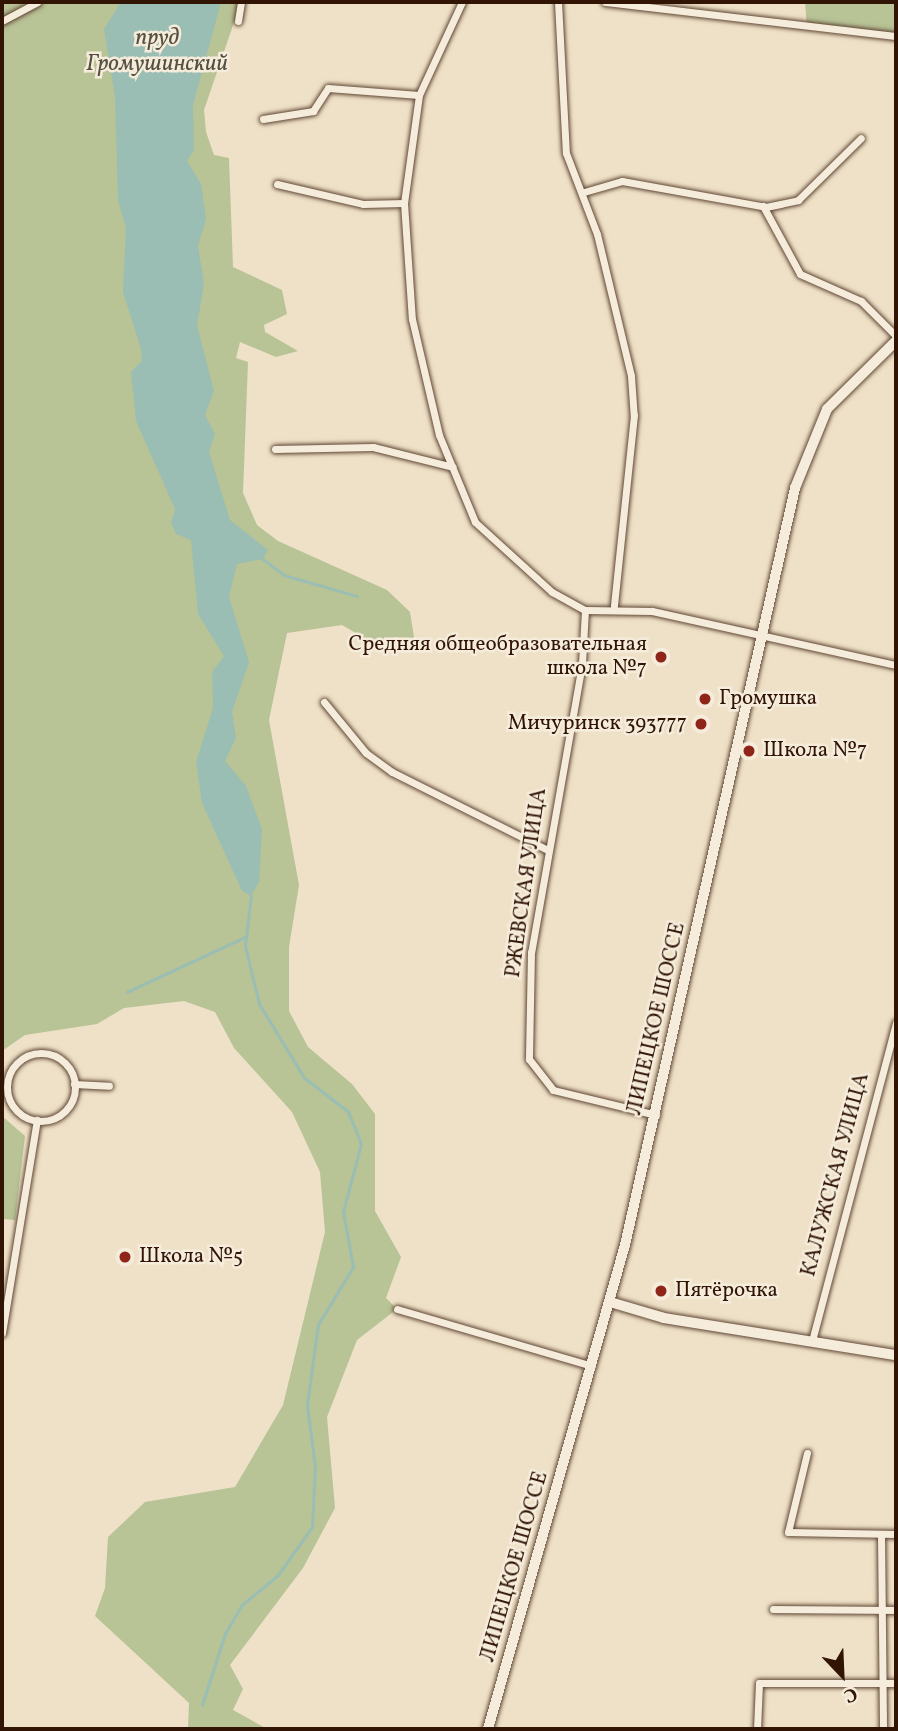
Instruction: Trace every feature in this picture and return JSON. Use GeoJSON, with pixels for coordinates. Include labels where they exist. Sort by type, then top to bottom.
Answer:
{"type":"FeatureCollection","features":[{"type":"Feature","properties":{"kind":"street"},"geometry":{"type":"LineString","coordinates":[[2,21],[37,2]]}},
{"type":"Feature","properties":{"kind":"street"},"geometry":{"type":"LineString","coordinates":[[238,21],[241,2]]}},
{"type":"Feature","properties":{"kind":"street"},"geometry":{"type":"LineString","coordinates":[[463,2],[419,95],[404,204],[412,319],[453,467],[475,522],[552,592],[585,610],[614,606],[760,630],[896,665]]}},
{"type":"Feature","properties":{"kind":"street"},"geometry":{"type":"LineString","coordinates":[[558,2],[566,153],[584,192],[616,304],[634,415],[614,606]]}},
{"type":"Feature","properties":{"kind":"street"},"geometry":{"type":"LineString","coordinates":[[605,2],[896,36]]}},
{"type":"Feature","properties":{"kind":"street"},"geometry":{"type":"LineString","coordinates":[[263,119],[313,111],[328,88],[419,95]]}},
{"type":"Feature","properties":{"kind":"street"},"geometry":{"type":"LineString","coordinates":[[584,192],[622,181],[763,206],[799,200],[861,138]]}},
{"type":"Feature","properties":{"kind":"street"},"geometry":{"type":"LineString","coordinates":[[277,184],[363,204],[404,204]]}},
{"type":"Feature","properties":{"kind":"street"},"geometry":{"type":"LineString","coordinates":[[763,206],[800,274],[861,301],[896,339]]}},
{"type":"Feature","properties":{"kind":"street","name":"ЛИПЕЦКОЕ ШОССЕ"},"geometry":{"type":"LineString","coordinates":[[488,1729],[610,1301],[656,1115],[760,630],[795,488],[827,410],[896,339]]}},
{"type":"Feature","properties":{"kind":"street"},"geometry":{"type":"LineString","coordinates":[[275,449],[373,447],[453,467]]}},
{"type":"Feature","properties":{"kind":"street","name":"РЖЕВСКАЯ УЛИЦА"},"geometry":{"type":"LineString","coordinates":[[585,610],[582,664],[546,849],[531,951],[529,1059],[552,1090],[656,1115]]}},
{"type":"Feature","properties":{"kind":"street"},"geometry":{"type":"LineString","coordinates":[[324,702],[366,753],[392,772],[546,849]]}},
{"type":"Feature","properties":{"kind":"street","name":"КАЛУЖСКАЯ УЛИЦА"},"geometry":{"type":"LineString","coordinates":[[813,1337],[896,1023]]}},
{"type":"Feature","properties":{"kind":"street"},"geometry":{"type":"LineString","coordinates":[[32,1054],[51,1055],[67,1066],[74,1084],[64,1111],[37,1120],[20,1113],[9,1098],[8,1080],[16,1063],[32,1054]]}},
{"type":"Feature","properties":{"kind":"street"},"geometry":{"type":"LineString","coordinates":[[74,1084],[109,1086]]}},
{"type":"Feature","properties":{"kind":"street"},"geometry":{"type":"LineString","coordinates":[[2,1333],[37,1120]]}},
{"type":"Feature","properties":{"kind":"street"},"geometry":{"type":"LineString","coordinates":[[610,1301],[664,1318],[813,1337],[896,1355]]}},
{"type":"Feature","properties":{"kind":"street"},"geometry":{"type":"LineString","coordinates":[[397,1309],[592,1366]]}},
{"type":"Feature","properties":{"kind":"street"},"geometry":{"type":"LineString","coordinates":[[807,1453],[788,1532],[896,1534]]}},
{"type":"Feature","properties":{"kind":"street"},"geometry":{"type":"LineString","coordinates":[[881,1534],[884,1610],[883,1729]]}},
{"type":"Feature","properties":{"kind":"street"},"geometry":{"type":"LineString","coordinates":[[772,1609],[896,1610]]}},
{"type":"Feature","properties":{"kind":"street"},"geometry":{"type":"LineString","coordinates":[[757,1729],[759,1683],[896,1683]]}},
{"type":"Feature","properties":{"kind":"green space"},"geometry":{"type":"Polygon","coordinates":[[[2,2],[241,2],[204,110],[206,132],[214,155],[229,158],[233,267],[282,290],[287,314],[264,325],[265,332],[298,351],[276,357],[240,342],[236,358],[248,362],[243,493],[257,525],[278,541],[387,590],[410,612],[414,637],[386,651],[342,625],[287,633],[269,720],[299,885],[289,947],[289,1011],[308,1047],[352,1084],[375,1114],[375,1211],[401,1257],[386,1298],[397,1309],[357,1340],[327,1417],[335,1508],[303,1568],[230,1665],[243,1689],[233,1710],[267,1729],[188,1729],[189,1703],[95,1616],[105,1588],[108,1537],[145,1502],[235,1487],[283,1405],[325,1232],[320,1172],[292,1112],[234,1048],[215,1012],[184,1001],[124,1008],[97,1024],[25,1035],[2,1051],[2,2]]]}},
{"type":"Feature","properties":{"kind":"green space"},"geometry":{"type":"Polygon","coordinates":[[[805,2],[896,2],[896,36],[807,28],[805,2]]]}},
{"type":"Feature","properties":{"kind":"green space"},"geometry":{"type":"Polygon","coordinates":[[[2,1116],[25,1136],[15,1220],[2,1219],[2,1116]]]}},
{"type":"Feature","properties":{"kind":"water","name":"пруд Громушинский"},"geometry":{"type":"Polygon","coordinates":[[[121,2],[221,2],[193,105],[194,150],[187,161],[201,184],[206,219],[198,246],[204,284],[197,325],[214,391],[205,415],[215,434],[209,452],[230,520],[268,550],[263,559],[237,564],[229,597],[249,662],[232,712],[236,738],[225,761],[246,786],[262,829],[259,882],[251,896],[242,891],[202,803],[196,762],[213,708],[212,672],[224,656],[198,614],[191,540],[176,534],[171,523],[175,509],[136,421],[131,372],[142,361],[141,349],[123,292],[126,228],[118,201],[115,97],[104,29],[121,2]]]}},
{"type":"Feature","properties":{"kind":"waterway"},"geometry":{"type":"LineString","coordinates":[[263,559],[284,575],[357,596]]}},
{"type":"Feature","properties":{"kind":"waterway"},"geometry":{"type":"LineString","coordinates":[[202,1705],[225,1634],[242,1605],[278,1575],[312,1527],[315,1467],[307,1405],[318,1325],[353,1267],[343,1212],[361,1144],[348,1112],[304,1078],[259,1004],[245,946],[251,896]]}},
{"type":"Feature","properties":{"kind":"waterway"},"geometry":{"type":"LineString","coordinates":[[127,992],[245,937]]}},
{"type":"Feature","properties":{"kind":"place","name":"Средняя общеобразовательная школа №7"},"geometry":{"type":"Point","coordinates":[661,657]}},
{"type":"Feature","properties":{"kind":"place","name":"Громушка"},"geometry":{"type":"Point","coordinates":[705,699]}},
{"type":"Feature","properties":{"kind":"place","name":"Мичуринск 393777"},"geometry":{"type":"Point","coordinates":[701,724]}},
{"type":"Feature","properties":{"kind":"place","name":"Школа №7"},"geometry":{"type":"Point","coordinates":[749,751]}},
{"type":"Feature","properties":{"kind":"place","name":"Школа №5"},"geometry":{"type":"Point","coordinates":[125,1257]}},
{"type":"Feature","properties":{"kind":"place","name":"Пятёрочка"},"geometry":{"type":"Point","coordinates":[661,1291]}}]}
